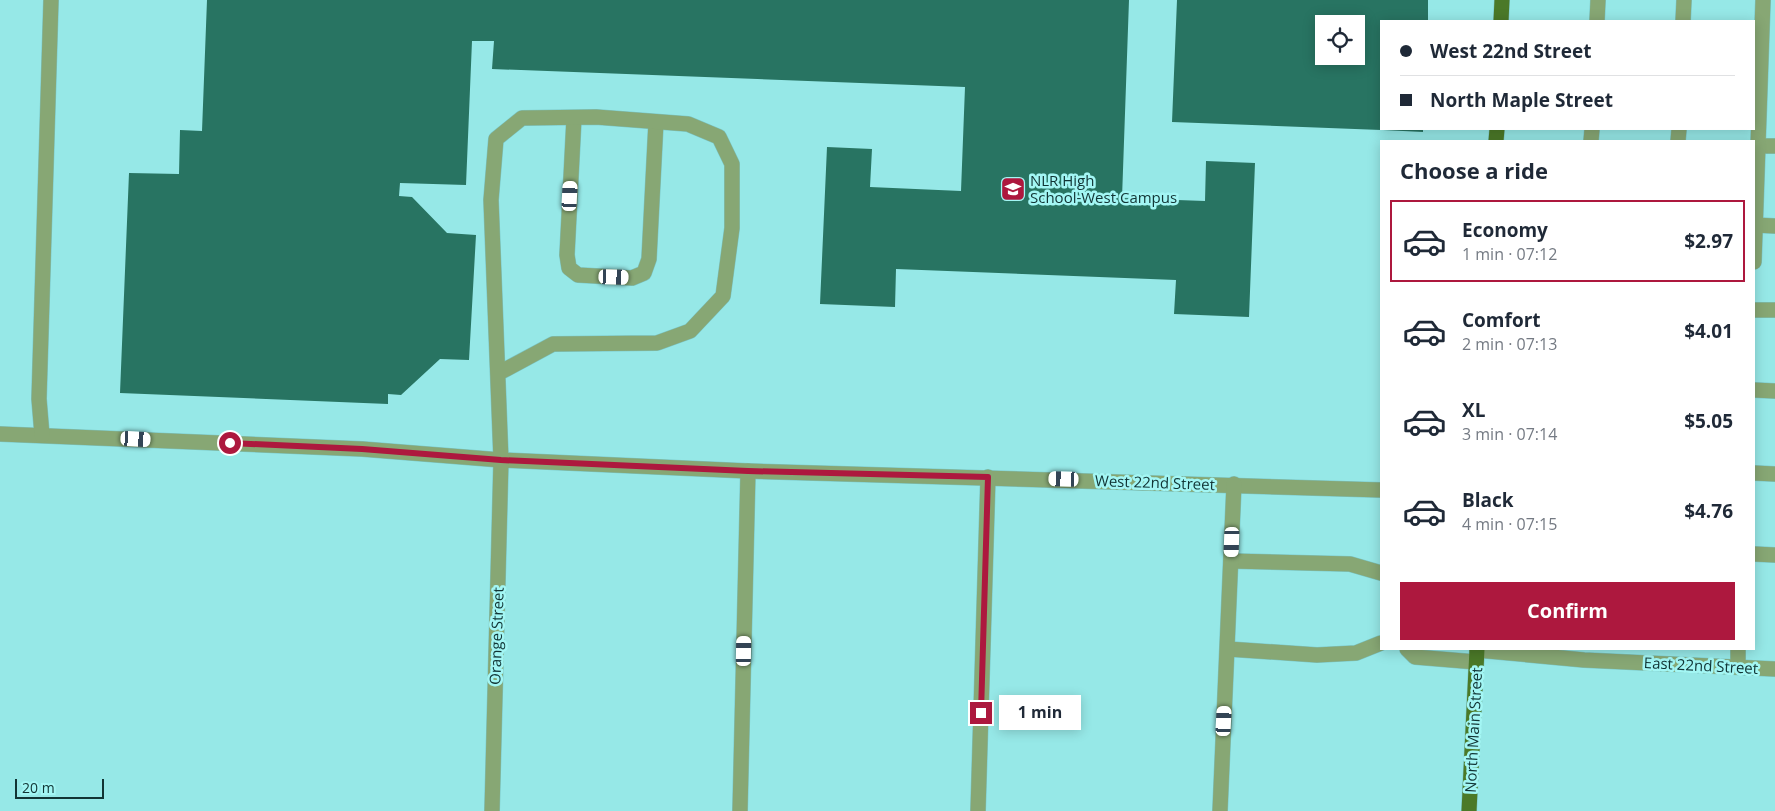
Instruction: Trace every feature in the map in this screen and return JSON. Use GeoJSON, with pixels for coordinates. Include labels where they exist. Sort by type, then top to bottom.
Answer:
{"type":"FeatureCollection","features":[{"type":"Feature","properties":{"kind":"main road"},"geometry":{"type":"LineString","coordinates":[[1502,0],[1502,20]]}},
{"type":"Feature","properties":{"kind":"main road","name":"North Main Street"},"geometry":{"type":"LineString","coordinates":[[1469,811],[1477,653]]}},
{"type":"Feature","properties":{"kind":"street"},"geometry":{"type":"LineString","coordinates":[[42,435],[39,399],[51,0]]}},
{"type":"Feature","properties":{"kind":"street"},"geometry":{"type":"LineString","coordinates":[[1597,20],[1598,0]]}},
{"type":"Feature","properties":{"kind":"street"},"geometry":{"type":"LineString","coordinates":[[1683,20],[1684,0]]}},
{"type":"Feature","properties":{"kind":"street"},"geometry":{"type":"LineString","coordinates":[[1763,0],[1768,61],[1758,146],[1755,217],[1775,226]]}},
{"type":"Feature","properties":{"kind":"street","name":"Orange Street"},"geometry":{"type":"LineString","coordinates":[[492,811],[501,460],[491,200],[496,139],[522,118],[574,118],[688,124],[718,137],[732,164],[732,228],[723,296],[690,330],[657,343],[553,344],[499,372]]}},
{"type":"Feature","properties":{"kind":"street"},"geometry":{"type":"LineString","coordinates":[[574,118],[567,255],[569,268],[578,275],[587,276],[632,278],[644,273],[649,259],[656,122]]}},
{"type":"Feature","properties":{"kind":"street"},"geometry":{"type":"LineString","coordinates":[[1758,146],[1775,146]]}},
{"type":"Feature","properties":{"kind":"street"},"geometry":{"type":"LineString","coordinates":[[1755,310],[1775,310]]}},
{"type":"Feature","properties":{"kind":"street"},"geometry":{"type":"LineString","coordinates":[[1755,390],[1775,391]]}},
{"type":"Feature","properties":{"kind":"street","name":"West 22nd Street"},"geometry":{"type":"LineString","coordinates":[[0,434],[362,449],[501,460],[748,471],[1234,484],[1380,490]]}},
{"type":"Feature","properties":{"kind":"street"},"geometry":{"type":"LineString","coordinates":[[740,811],[748,471]]}},
{"type":"Feature","properties":{"kind":"street"},"geometry":{"type":"LineString","coordinates":[[1755,473],[1775,474]]}},
{"type":"Feature","properties":{"kind":"street"},"geometry":{"type":"LineString","coordinates":[[978,811],[988,477]]}},
{"type":"Feature","properties":{"kind":"street"},"geometry":{"type":"LineString","coordinates":[[1220,811],[1234,484]]}},
{"type":"Feature","properties":{"kind":"street"},"geometry":{"type":"LineString","coordinates":[[1755,554],[1775,555]]}},
{"type":"Feature","properties":{"kind":"street"},"geometry":{"type":"LineString","coordinates":[[1231,561],[1350,564],[1380,573]]}},
{"type":"Feature","properties":{"kind":"street"},"geometry":{"type":"LineString","coordinates":[[1228,649],[1317,655],[1356,653],[1380,643]]}},
{"type":"Feature","properties":{"kind":"street","name":"East 22nd Street"},"geometry":{"type":"LineString","coordinates":[[1408,650],[1415,657],[1477,653],[1775,669]]}},
{"type":"Feature","properties":{"kind":"street"},"geometry":{"type":"LineString","coordinates":[[1738,650],[1738,667]]}},
{"type":"Feature","properties":{"kind":"building"},"geometry":{"type":"Polygon","coordinates":[[[207,0],[1129,0],[1122,198],[1205,201],[1206,161],[1255,163],[1249,317],[1174,314],[1176,280],[896,269],[895,307],[820,304],[827,147],[872,149],[870,187],[961,191],[965,87],[492,69],[494,41],[472,41],[466,185],[400,183],[399,196],[412,197],[447,233],[476,235],[469,360],[440,359],[401,395],[388,394],[388,404],[120,393],[129,173],[179,174],[180,130],[202,131],[207,0]]]}},
{"type":"Feature","properties":{"kind":"building"},"geometry":{"type":"Polygon","coordinates":[[[1177,0],[1428,0],[1428,20],[1380,20],[1380,130],[1172,122],[1177,0]]]}},
{"type":"Feature","properties":{"kind":"building"},"geometry":{"type":"Polygon","coordinates":[[[1383,130],[1423,130],[1423,132],[1383,130]]]}},
{"type":"Feature","properties":{"kind":"place","name":"NLR High School-West Campus"},"geometry":{"type":"Point","coordinates":[1013,189]}},
{"type":"Feature","properties":{"kind":"route"},"geometry":{"type":"LineString","coordinates":[[230,443],[362,449],[501,460],[748,471],[988,477],[981,713]]}}]}
